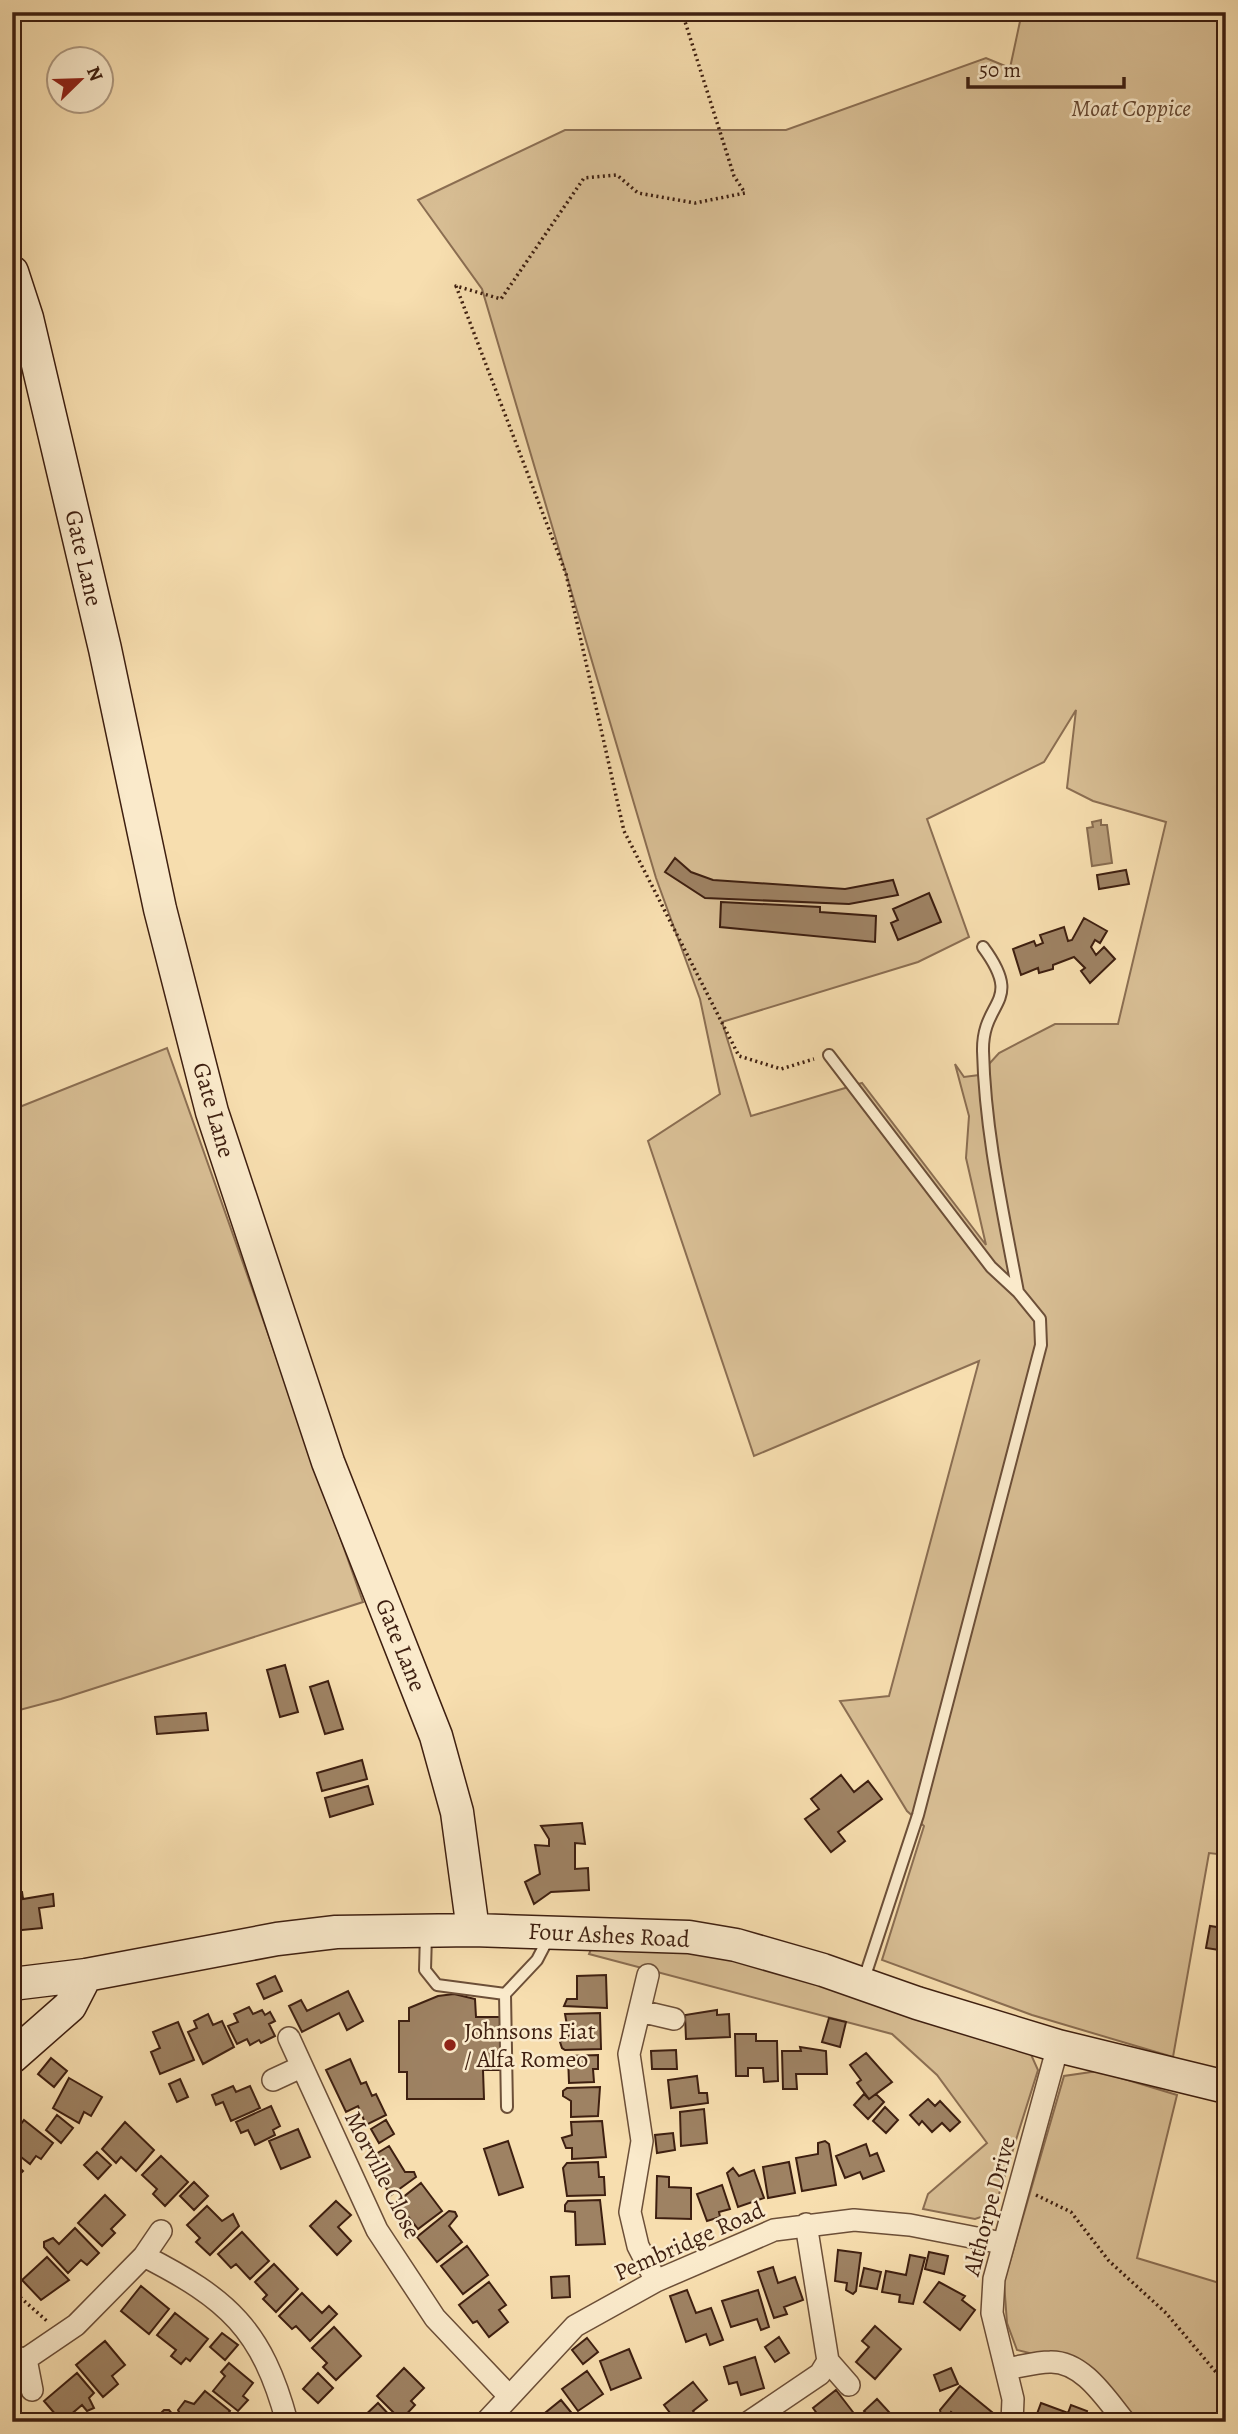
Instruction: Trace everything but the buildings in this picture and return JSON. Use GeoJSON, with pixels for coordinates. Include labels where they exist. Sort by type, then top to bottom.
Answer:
{"type":"FeatureCollection","features":[{"type":"Feature","properties":{"kind":"street","name":"Gate Lane"},"geometry":{"type":"LineString","coordinates":[[12,272],[27,318],[106,649],[160,909],[212,1112],[328,1462],[436,1736],[457,1812],[473,1930]]}},
{"type":"Feature","properties":{"kind":"street","name":"Four Ashes Road"},"geometry":{"type":"LineString","coordinates":[[12,1984],[86,1975],[277,1939],[336,1932],[552,1931],[690,1937],[736,1945],[1058,2046],[1226,2087]]}},
{"type":"Feature","properties":{"kind":"street"},"geometry":{"type":"LineString","coordinates":[[12,2057],[70,2007],[86,1975]]}},
{"type":"Feature","properties":{"kind":"street"},"geometry":{"type":"LineString","coordinates":[[648,1975],[629,2054],[642,2141],[630,2212],[638,2246],[656,2281]]}},
{"type":"Feature","properties":{"kind":"street"},"geometry":{"type":"LineString","coordinates":[[640,2011],[674,2019]]}},
{"type":"Feature","properties":{"kind":"street","name":"Morville Close"},"geometry":{"type":"LineString","coordinates":[[289,2038],[377,2230],[435,2318],[509,2396]]}},
{"type":"Feature","properties":{"kind":"street","name":"Althorpe Drive"},"geometry":{"type":"LineString","coordinates":[[1012,2422],[1013,2399],[992,2313],[994,2279],[1058,2046]]}},
{"type":"Feature","properties":{"kind":"street"},"geometry":{"type":"LineString","coordinates":[[273,2080],[301,2067]]}},
{"type":"Feature","properties":{"kind":"street","name":"Pembridge Road"},"geometry":{"type":"LineString","coordinates":[[486,2422],[575,2326],[656,2281],[743,2241],[774,2230],[854,2220],[910,2225],[1002,2243]]}},
{"type":"Feature","properties":{"kind":"street"},"geometry":{"type":"LineString","coordinates":[[806,2224],[828,2361],[849,2385]]}},
{"type":"Feature","properties":{"kind":"street"},"geometry":{"type":"LineString","coordinates":[[32,2390],[19,2358],[76,2325],[144,2256],[161,2231]]}},
{"type":"Feature","properties":{"kind":"street"},"geometry":{"type":"LineString","coordinates":[[144,2256],[183,2276],[239,2319],[271,2368],[287,2422]]}},
{"type":"Feature","properties":{"kind":"street"},"geometry":{"type":"LineString","coordinates":[[749,2422],[820,2374],[828,2361]]}},
{"type":"Feature","properties":{"kind":"street"},"geometry":{"type":"LineString","coordinates":[[1006,2369],[1050,2362],[1071,2367],[1087,2377],[1125,2422]]}},
{"type":"Feature","properties":{"kind":"lane"},"geometry":{"type":"LineString","coordinates":[[983,947],[1003,978],[1001,993],[983,1048],[992,1153],[1018,1292]]}},
{"type":"Feature","properties":{"kind":"lane"},"geometry":{"type":"LineString","coordinates":[[829,1055],[991,1267],[1018,1292],[1040,1319],[1041,1345],[918,1815],[863,1984]]}},
{"type":"Feature","properties":{"kind":"lane"},"geometry":{"type":"LineString","coordinates":[[426,1930],[425,1969],[438,1985],[505,1994]]}},
{"type":"Feature","properties":{"kind":"lane"},"geometry":{"type":"LineString","coordinates":[[507,2107],[505,1994],[537,1960],[552,1931]]}},
{"type":"Feature","properties":{"kind":"path"},"geometry":{"type":"LineString","coordinates":[[682,12],[734,176],[745,193],[695,203],[638,193],[617,175],[584,178],[501,299],[457,286],[566,574],[624,831],[740,1056],[781,1069],[829,1055]]}},
{"type":"Feature","properties":{"kind":"path"},"geometry":{"type":"LineString","coordinates":[[1021,2187],[1070,2212],[1109,2261],[1166,2313],[1226,2384]]}},
{"type":"Feature","properties":{"kind":"path"},"geometry":{"type":"LineString","coordinates":[[12,2290],[62,2335]]}},
{"type":"Feature","properties":{"kind":"green space","name":"Moat Coppice"},"geometry":{"type":"Polygon","coordinates":[[[1022,12],[1226,12],[1226,1855],[1209,1853],[1173,2057],[1032,2015],[882,1960],[924,1826],[907,1811],[840,1701],[889,1696],[979,1361],[754,1456],[648,1141],[720,1094],[700,999],[656,878],[482,289],[418,200],[565,130],[786,130],[986,58],[1010,68],[1022,12]],[[1076,710],[1044,762],[927,819],[969,937],[918,962],[722,1022],[751,1116],[862,1083],[986,1245],[966,1158],[969,1116],[955,1064],[964,1077],[979,1075],[999,1053],[1055,1024],[1118,1024],[1166,822],[1093,801],[1067,788],[1076,710]]]}},
{"type":"Feature","properties":{"kind":"green space"},"geometry":{"type":"Polygon","coordinates":[[[167,1048],[363,1602],[61,1699],[12,1712],[12,1110],[167,1048]]]}},
{"type":"Feature","properties":{"kind":"green space"},"geometry":{"type":"Polygon","coordinates":[[[592,1947],[701,1952],[746,1960],[1029,2050],[1038,2070],[993,2213],[975,2219],[923,2209],[928,2194],[987,2143],[937,2075],[892,2034],[589,1954],[592,1947]]]}},
{"type":"Feature","properties":{"kind":"green space"},"geometry":{"type":"Polygon","coordinates":[[[1098,2071],[1177,2095],[1137,2258],[1226,2285],[1226,2422],[1136,2422],[1086,2367],[1017,2350],[1007,2323],[1004,2282],[1064,2076],[1098,2071]]]}},
{"type":"Feature","properties":{"kind":"shaded area"},"geometry":{"type":"Polygon","coordinates":[[[1101,820],[1101,825],[1107,825],[1112,863],[1092,866],[1087,828],[1093,827],[1092,822],[1101,820]]]}},
{"type":"Feature","properties":{"kind":"place","name":"Johnsons Fiat / Alfa Romeo"},"geometry":{"type":"Point","coordinates":[450,2045]}}]}
